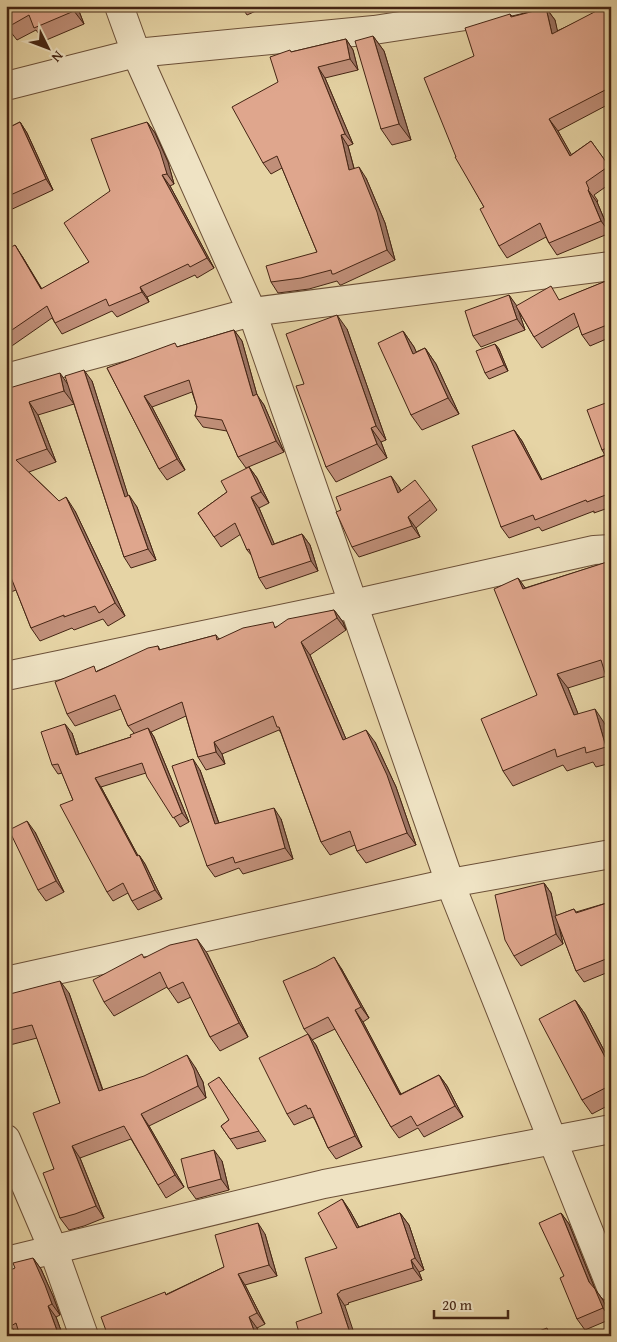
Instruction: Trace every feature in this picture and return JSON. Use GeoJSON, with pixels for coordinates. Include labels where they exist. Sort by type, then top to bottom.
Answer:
{"type":"FeatureCollection","features":[{"type":"Feature","properties":{"kind":"street"},"geometry":{"type":"LineString","coordinates":[[119,6],[136,53],[252,312],[450,883],[611,1287]]}},
{"type":"Feature","properties":{"kind":"street"},"geometry":{"type":"LineString","coordinates":[[6,86],[136,53],[374,30],[530,6]]}},
{"type":"Feature","properties":{"kind":"street"},"geometry":{"type":"LineString","coordinates":[[6,378],[252,312],[611,266]]}},
{"type":"Feature","properties":{"kind":"street"},"geometry":{"type":"LineString","coordinates":[[6,676],[353,604],[594,550],[611,549]]}},
{"type":"Feature","properties":{"kind":"street"},"geometry":{"type":"LineString","coordinates":[[6,981],[450,883],[611,854]]}},
{"type":"Feature","properties":{"kind":"street"},"geometry":{"type":"LineString","coordinates":[[6,1261],[324,1184],[611,1129]]}},
{"type":"Feature","properties":{"kind":"street"},"geometry":{"type":"LineString","coordinates":[[6,1139],[53,1249],[84,1336]]}},
{"type":"Feature","properties":{"kind":"building"},"geometry":{"type":"Polygon","coordinates":[[[6,6],[73,6],[74,11],[34,28],[29,15],[8,27],[6,24],[6,6]]]}},
{"type":"Feature","properties":{"kind":"building"},"geometry":{"type":"Polygon","coordinates":[[[606,6],[611,6],[611,87],[549,119],[570,156],[591,141],[609,166],[586,182],[601,221],[549,243],[540,223],[499,246],[480,209],[484,207],[455,157],[424,78],[474,56],[465,28],[510,14],[511,17],[546,8],[552,34],[606,6]]]}},
{"type":"Feature","properties":{"kind":"building"},"geometry":{"type":"Polygon","coordinates":[[[373,36],[399,124],[381,129],[355,41],[373,36]]]}},
{"type":"Feature","properties":{"kind":"building"},"geometry":{"type":"Polygon","coordinates":[[[346,39],[350,59],[318,67],[345,134],[341,135],[349,170],[359,167],[377,212],[387,250],[334,274],[332,274],[331,270],[301,278],[271,282],[266,266],[317,252],[277,156],[263,163],[232,107],[278,82],[270,57],[290,50],[291,52],[346,39]]]}},
{"type":"Feature","properties":{"kind":"building"},"geometry":{"type":"Polygon","coordinates":[[[20,122],[46,179],[6,197],[6,129],[20,122]]]}},
{"type":"Feature","properties":{"kind":"building"},"geometry":{"type":"Polygon","coordinates":[[[147,122],[160,151],[167,174],[162,175],[207,258],[190,267],[188,264],[140,287],[142,292],[109,306],[106,299],[55,323],[47,306],[6,334],[6,250],[15,245],[41,289],[89,262],[64,223],[110,191],[91,139],[147,122]]]}},
{"type":"Feature","properties":{"kind":"building"},"geometry":{"type":"Polygon","coordinates":[[[611,279],[611,335],[607,325],[582,335],[574,313],[534,337],[516,306],[551,286],[559,300],[611,279]]]}},
{"type":"Feature","properties":{"kind":"building"},"geometry":{"type":"Polygon","coordinates":[[[509,295],[517,319],[473,336],[465,311],[509,295]]]}},
{"type":"Feature","properties":{"kind":"building"},"geometry":{"type":"Polygon","coordinates":[[[337,315],[376,426],[371,428],[377,444],[326,467],[296,386],[304,384],[286,334],[337,315]]]}},
{"type":"Feature","properties":{"kind":"building"},"geometry":{"type":"Polygon","coordinates":[[[234,330],[253,396],[257,394],[276,441],[238,457],[222,420],[195,416],[197,407],[189,380],[144,396],[177,459],[159,469],[107,368],[175,343],[177,347],[234,330]]]}},
{"type":"Feature","properties":{"kind":"building"},"geometry":{"type":"Polygon","coordinates":[[[403,331],[413,354],[425,348],[448,398],[411,415],[378,343],[403,331]]]}},
{"type":"Feature","properties":{"kind":"building"},"geometry":{"type":"Polygon","coordinates":[[[495,344],[504,365],[485,373],[476,351],[495,344]]]}},
{"type":"Feature","properties":{"kind":"building"},"geometry":{"type":"Polygon","coordinates":[[[84,370],[125,497],[129,495],[148,549],[124,557],[65,376],[84,370]]]}},
{"type":"Feature","properties":{"kind":"building"},"geometry":{"type":"Polygon","coordinates":[[[60,373],[64,391],[29,402],[47,449],[16,460],[59,501],[66,497],[115,603],[99,613],[95,606],[64,617],[64,615],[31,628],[10,575],[6,576],[6,389],[60,373]]]}},
{"type":"Feature","properties":{"kind":"building"},"geometry":{"type":"Polygon","coordinates":[[[611,401],[611,446],[602,450],[587,410],[611,401]]]}},
{"type":"Feature","properties":{"kind":"building"},"geometry":{"type":"Polygon","coordinates":[[[514,430],[541,480],[611,453],[611,493],[587,502],[586,500],[535,520],[533,515],[501,527],[472,446],[514,430]]]}},
{"type":"Feature","properties":{"kind":"building"},"geometry":{"type":"Polygon","coordinates":[[[249,467],[261,492],[251,497],[272,545],[302,534],[311,561],[259,578],[249,549],[247,550],[235,523],[214,537],[198,513],[227,492],[221,481],[249,467]]]}},
{"type":"Feature","properties":{"kind":"building"},"geometry":{"type":"Polygon","coordinates":[[[391,476],[398,493],[415,480],[430,500],[408,517],[412,526],[352,547],[336,512],[341,510],[336,497],[391,476]]]}},
{"type":"Feature","properties":{"kind":"building"},"geometry":{"type":"Polygon","coordinates":[[[610,561],[611,686],[609,686],[601,660],[557,674],[574,715],[595,709],[606,747],[586,753],[585,747],[557,757],[555,749],[503,771],[481,719],[537,695],[494,589],[518,578],[523,589],[610,561]]]}},
{"type":"Feature","properties":{"kind":"building"},"geometry":{"type":"Polygon","coordinates":[[[334,610],[337,618],[301,642],[343,740],[366,730],[387,775],[407,833],[357,851],[350,831],[321,842],[279,727],[277,727],[273,716],[214,742],[216,752],[198,757],[182,702],[128,726],[115,695],[67,714],[55,682],[94,666],[96,672],[148,648],[158,646],[159,650],[216,635],[217,640],[243,628],[273,622],[275,628],[288,619],[334,610]]]}},
{"type":"Feature","properties":{"kind":"building"},"geometry":{"type":"Polygon","coordinates":[[[65,724],[76,755],[131,737],[130,735],[148,728],[182,813],[173,818],[147,777],[142,763],[95,778],[137,856],[139,855],[155,890],[132,901],[123,883],[107,892],[60,805],[73,800],[58,764],[52,765],[41,732],[65,724]]]}},
{"type":"Feature","properties":{"kind":"building"},"geometry":{"type":"Polygon","coordinates":[[[193,759],[215,824],[274,808],[285,848],[235,863],[233,857],[207,866],[172,766],[193,759]]]}},
{"type":"Feature","properties":{"kind":"building"},"geometry":{"type":"Polygon","coordinates":[[[27,821],[56,881],[38,890],[9,830],[27,821]]]}},
{"type":"Feature","properties":{"kind":"building"},"geometry":{"type":"Polygon","coordinates":[[[544,883],[556,934],[514,956],[505,940],[495,895],[544,883]]]}},
{"type":"Feature","properties":{"kind":"building"},"geometry":{"type":"Polygon","coordinates":[[[610,902],[611,957],[576,971],[555,916],[574,909],[576,913],[610,902]]]}},
{"type":"Feature","properties":{"kind":"building"},"geometry":{"type":"Polygon","coordinates":[[[197,939],[239,1023],[210,1037],[183,982],[168,989],[160,972],[104,1002],[93,980],[142,954],[144,958],[170,945],[197,939]]]}},
{"type":"Feature","properties":{"kind":"building"},"geometry":{"type":"Polygon","coordinates":[[[334,957],[361,1007],[355,1010],[400,1095],[439,1075],[455,1106],[417,1126],[411,1116],[391,1127],[328,1017],[304,1029],[283,981],[334,957]]]}},
{"type":"Feature","properties":{"kind":"building"},"geometry":{"type":"Polygon","coordinates":[[[60,981],[99,1091],[144,1076],[187,1055],[194,1070],[198,1086],[141,1114],[175,1175],[158,1185],[124,1126],[72,1146],[96,1206],[60,1218],[43,1173],[54,1169],[33,1113],[60,1103],[32,1025],[6,1031],[6,995],[60,981]]]}},
{"type":"Feature","properties":{"kind":"building"},"geometry":{"type":"Polygon","coordinates":[[[575,1000],[605,1057],[611,1054],[611,1085],[582,1100],[539,1019],[575,1000]]]}},
{"type":"Feature","properties":{"kind":"building"},"geometry":{"type":"Polygon","coordinates":[[[308,1034],[355,1136],[328,1148],[310,1108],[308,1109],[306,1105],[287,1114],[259,1058],[308,1034]]]}},
{"type":"Feature","properties":{"kind":"building"},"geometry":{"type":"Polygon","coordinates":[[[219,1077],[259,1131],[230,1139],[221,1126],[229,1120],[208,1084],[219,1077]]]}},
{"type":"Feature","properties":{"kind":"building"},"geometry":{"type":"Polygon","coordinates":[[[214,1150],[221,1179],[188,1188],[181,1159],[214,1150]]]}},
{"type":"Feature","properties":{"kind":"building"},"geometry":{"type":"Polygon","coordinates":[[[342,1199],[357,1228],[400,1213],[415,1258],[411,1260],[413,1268],[340,1291],[337,1294],[351,1336],[300,1336],[296,1322],[322,1313],[305,1258],[337,1248],[318,1213],[342,1199]]]}},
{"type":"Feature","properties":{"kind":"building"},"geometry":{"type":"Polygon","coordinates":[[[561,1213],[589,1282],[595,1289],[603,1308],[577,1319],[560,1278],[564,1276],[539,1223],[561,1213]]]}},
{"type":"Feature","properties":{"kind":"building"},"geometry":{"type":"Polygon","coordinates":[[[258,1223],[269,1265],[238,1274],[257,1313],[249,1317],[256,1336],[108,1336],[101,1317],[165,1292],[166,1295],[224,1267],[215,1235],[258,1223]]]}},
{"type":"Feature","properties":{"kind":"building"},"geometry":{"type":"Polygon","coordinates":[[[33,1258],[52,1304],[48,1306],[59,1336],[20,1336],[16,1323],[11,1326],[6,1317],[6,1272],[15,1268],[13,1263],[33,1258]]]}},
{"type":"Feature","properties":{"kind":"building"},"geometry":{"type":"Polygon","coordinates":[[[547,1328],[550,1336],[526,1336],[547,1328]]]}}]}
